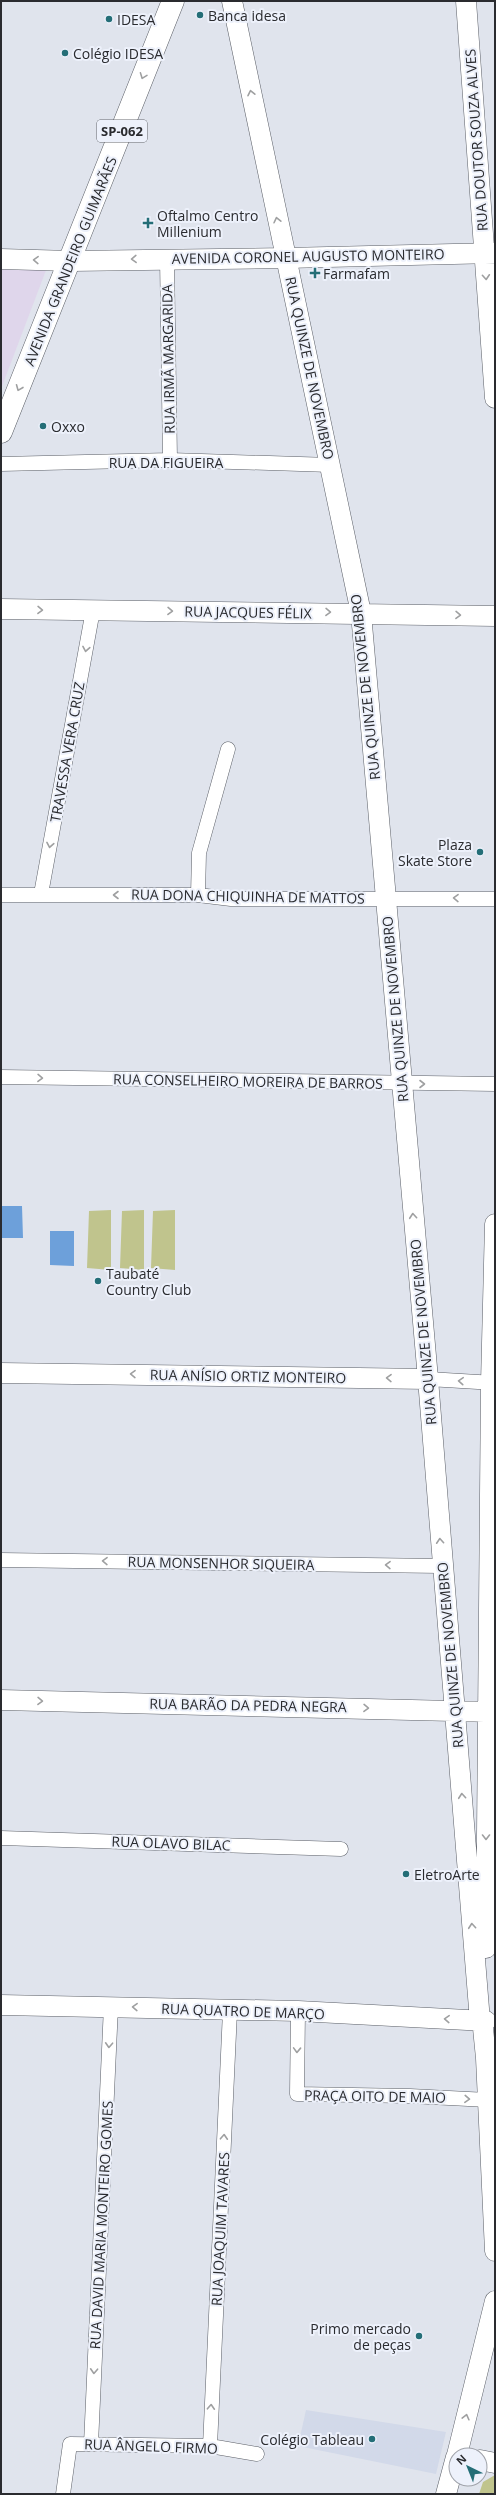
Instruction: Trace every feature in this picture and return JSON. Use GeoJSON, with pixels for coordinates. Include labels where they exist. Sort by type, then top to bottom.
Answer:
{"type":"FeatureCollection","features":[{"type":"Feature","properties":{"kind":"main road","name":"AVENIDA GRANDEIRO GUIMARÃES"},"geometry":{"type":"LineString","coordinates":[[1,432],[71,261],[173,1]]}},
{"type":"Feature","properties":{"kind":"main road","name":"RUA QUINZE DE NOVEMBRO"},"geometry":{"type":"LineString","coordinates":[[232,1],[361,613],[428,1379],[442,1566],[486,2032],[495,2251]]}},
{"type":"Feature","properties":{"kind":"main road","name":"RUA DOUTOR SOUZA ALVES"},"geometry":{"type":"LineString","coordinates":[[466,1],[490,252],[495,398]]}},
{"type":"Feature","properties":{"kind":"main road","name":"AVENIDA CORONEL AUGUSTO MONTEIRO"},"geometry":{"type":"LineString","coordinates":[[1,259],[71,261],[167,258],[286,258],[490,252]]}},
{"type":"Feature","properties":{"kind":"main road","name":"RUA JACQUES FÉLIX"},"geometry":{"type":"LineString","coordinates":[[1,609],[495,616]]}},
{"type":"Feature","properties":{"kind":"main road"},"geometry":{"type":"LineString","coordinates":[[486,2032],[487,1737],[492,1712],[495,1224]]}},
{"type":"Feature","properties":{"kind":"main road","name":"RUA ANÍSIO ORTIZ MONTEIRO"},"geometry":{"type":"LineString","coordinates":[[1,1373],[428,1379]]}},
{"type":"Feature","properties":{"kind":"main road","name":"RUA BARÃO DA PEDRA NEGRA"},"geometry":{"type":"LineString","coordinates":[[1,1700],[492,1712]]}},
{"type":"Feature","properties":{"kind":"main road"},"geometry":{"type":"LineString","coordinates":[[457,1735],[470,1728],[476,1729],[487,1737]]}},
{"type":"Feature","properties":{"kind":"main road","name":"RUA QUATRO DE MARÇO"},"geometry":{"type":"LineString","coordinates":[[1,2005],[111,2006],[230,2011],[298,2011],[486,2032]]}},
{"type":"Feature","properties":{"kind":"main road"},"geometry":{"type":"LineString","coordinates":[[458,2447],[495,2301]]}},
{"type":"Feature","properties":{"kind":"street","name":"RUA IRMÃ MARGARIDA"},"geometry":{"type":"LineString","coordinates":[[167,258],[170,460]]}},
{"type":"Feature","properties":{"kind":"street","name":"RUA DA FIGUEIRA"},"geometry":{"type":"LineString","coordinates":[[1,464],[170,460],[331,465]]}},
{"type":"Feature","properties":{"kind":"street","name":"TRAVESSA VERA CRUZ"},"geometry":{"type":"LineString","coordinates":[[41,894],[93,610]]}},
{"type":"Feature","properties":{"kind":"street"},"geometry":{"type":"LineString","coordinates":[[198,895],[200,853],[228,749]]}},
{"type":"Feature","properties":{"kind":"street","name":"RUA DONA CHIQUINHA DE MATTOS"},"geometry":{"type":"LineString","coordinates":[[1,894],[198,895],[231,899],[495,899]]}},
{"type":"Feature","properties":{"kind":"street","name":"RUA CONSELHEIRO MOREIRA DE BARROS"},"geometry":{"type":"LineString","coordinates":[[1,1077],[402,1084],[495,1084]]}},
{"type":"Feature","properties":{"kind":"street","name":"RUA ANÍSIO ORTIZ MONTEIRO"},"geometry":{"type":"LineString","coordinates":[[428,1379],[493,1383]]}},
{"type":"Feature","properties":{"kind":"street","name":"RUA MONSENHOR SIQUEIRA"},"geometry":{"type":"LineString","coordinates":[[1,1560],[442,1566]]}},
{"type":"Feature","properties":{"kind":"street","name":"RUA OLAVO BILAC"},"geometry":{"type":"LineString","coordinates":[[1,1838],[340,1849]]}},
{"type":"Feature","properties":{"kind":"street","name":"RUA DAVID MARIA MONTEIRO GOMES"},"geometry":{"type":"LineString","coordinates":[[90,2444],[111,2006]]}},
{"type":"Feature","properties":{"kind":"street","name":"RUA JOAQUIM TAVARES"},"geometry":{"type":"LineString","coordinates":[[210,2446],[230,2011]]}},
{"type":"Feature","properties":{"kind":"street","name":"PRAÇA OITO DE MAIO"},"geometry":{"type":"LineString","coordinates":[[298,2011],[297,2094],[410,2096],[488,2100]]}},
{"type":"Feature","properties":{"kind":"street","name":"RUA ÂNGELO FIRMO"},"geometry":{"type":"LineString","coordinates":[[63,2494],[70,2444],[210,2446],[256,2454]]}},
{"type":"Feature","properties":{"kind":"shaded area"},"geometry":{"type":"Polygon","coordinates":[[[48,265],[1,389],[1,266],[48,265]]]}},
{"type":"Feature","properties":{"kind":"shaded area","name":"Colégio Tableau"},"geometry":{"type":"Polygon","coordinates":[[[306,2410],[446,2432],[436,2474],[298,2446],[306,2410]]]}},
{"type":"Feature","properties":{"kind":"green space"},"geometry":{"type":"Polygon","coordinates":[[[111,1210],[111,1270],[87,1268],[89,1211],[111,1210]]]}},
{"type":"Feature","properties":{"kind":"green space"},"geometry":{"type":"Polygon","coordinates":[[[144,1210],[144,1270],[120,1268],[122,1211],[144,1210]]]}},
{"type":"Feature","properties":{"kind":"green space"},"geometry":{"type":"Polygon","coordinates":[[[175,1210],[175,1270],[151,1268],[153,1211],[175,1210]]]}},
{"type":"Feature","properties":{"kind":"green space"},"geometry":{"type":"Polygon","coordinates":[[[495,2475],[495,2494],[479,2494],[481,2487],[488,2487],[488,2479],[495,2475]]]}},
{"type":"Feature","properties":{"kind":"water"},"geometry":{"type":"Polygon","coordinates":[[[1,1206],[22,1206],[23,1238],[1,1238],[1,1206]]]}},
{"type":"Feature","properties":{"kind":"water"},"geometry":{"type":"Polygon","coordinates":[[[50,1231],[74,1231],[74,1266],[50,1265],[50,1231]]]}},
{"type":"Feature","properties":{"kind":"place","name":"Banca idesa"},"geometry":{"type":"Point","coordinates":[200,15]}},
{"type":"Feature","properties":{"kind":"place","name":"IDESA"},"geometry":{"type":"Point","coordinates":[109,19]}},
{"type":"Feature","properties":{"kind":"place","name":"Colégio IDESA"},"geometry":{"type":"Point","coordinates":[65,53]}},
{"type":"Feature","properties":{"kind":"place","name":"Oftalmo Centro Millenium"},"geometry":{"type":"Point","coordinates":[148,223]}},
{"type":"Feature","properties":{"kind":"place","name":"Farmafam"},"geometry":{"type":"Point","coordinates":[315,273]}},
{"type":"Feature","properties":{"kind":"place","name":"Oxxo"},"geometry":{"type":"Point","coordinates":[43,426]}},
{"type":"Feature","properties":{"kind":"place","name":"Plaza Skate Store"},"geometry":{"type":"Point","coordinates":[480,852]}},
{"type":"Feature","properties":{"kind":"place","name":"Taubaté Country Club"},"geometry":{"type":"Point","coordinates":[98,1281]}},
{"type":"Feature","properties":{"kind":"place","name":"EletroArte"},"geometry":{"type":"Point","coordinates":[406,1874]}},
{"type":"Feature","properties":{"kind":"place","name":"Primo mercado de peças"},"geometry":{"type":"Point","coordinates":[419,2336]}},
{"type":"Feature","properties":{"kind":"place","name":"Colégio Tableau"},"geometry":{"type":"Point","coordinates":[372,2439]}}]}
